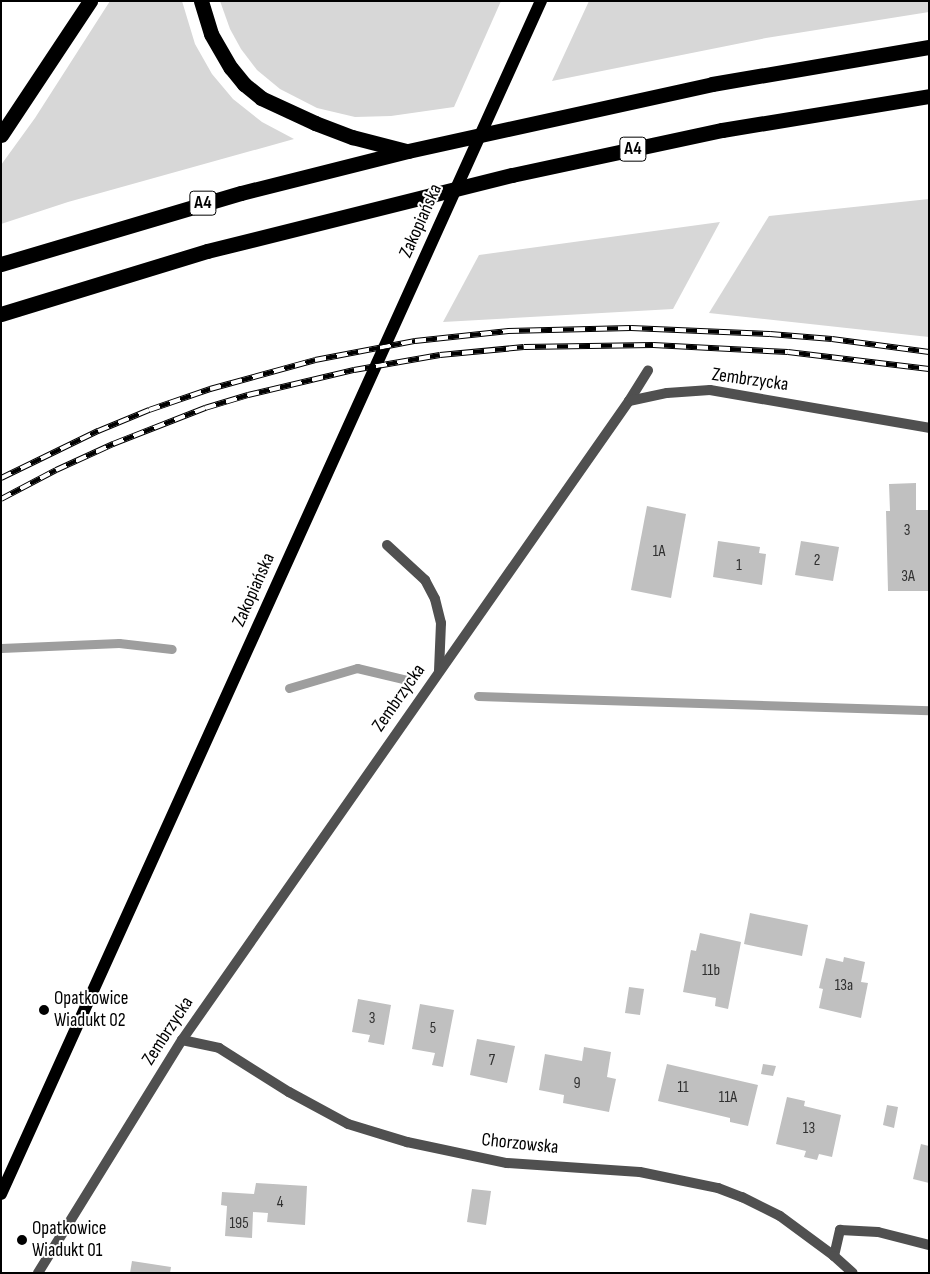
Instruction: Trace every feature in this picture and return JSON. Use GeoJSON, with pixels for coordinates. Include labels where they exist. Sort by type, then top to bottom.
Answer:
{"type":"FeatureCollection","features":[{"type":"Feature","properties":{"kind":"highway"},"geometry":{"type":"LineString","coordinates":[[1,135],[90,1]]}},
{"type":"Feature","properties":{"kind":"highway"},"geometry":{"type":"LineString","coordinates":[[201,1],[211,34],[231,68],[244,84],[262,98],[289,112],[345,134],[408,151]]}},
{"type":"Feature","properties":{"kind":"highway","name":"A4"},"geometry":{"type":"LineString","coordinates":[[1,264],[241,193],[408,151],[712,84],[929,47]]}},
{"type":"Feature","properties":{"kind":"highway","name":"A4"},"geometry":{"type":"LineString","coordinates":[[1,314],[207,251],[512,175],[722,130],[929,96]]}},
{"type":"Feature","properties":{"kind":"main road","name":"Zakopiańska"},"geometry":{"type":"LineString","coordinates":[[1,1194],[542,1]]}},
{"type":"Feature","properties":{"kind":"street"},"geometry":{"type":"LineString","coordinates":[[629,401],[648,371]]}},
{"type":"Feature","properties":{"kind":"street","name":"Zembrzycka"},"geometry":{"type":"LineString","coordinates":[[38,1273],[182,1040],[629,401],[667,393],[710,390],[929,428]]}},
{"type":"Feature","properties":{"kind":"street"},"geometry":{"type":"LineString","coordinates":[[387,545],[425,580],[436,599],[441,623],[439,671]]}},
{"type":"Feature","properties":{"kind":"street","name":"Chorzowska"},"geometry":{"type":"LineString","coordinates":[[182,1040],[219,1048],[288,1092],[348,1124],[407,1142],[507,1163],[640,1172],[718,1188],[742,1197],[780,1216],[834,1256],[853,1273]]}},
{"type":"Feature","properties":{"kind":"street"},"geometry":{"type":"LineString","coordinates":[[834,1256],[840,1230],[878,1232],[929,1245]]}},
{"type":"Feature","properties":{"kind":"shaded area"},"geometry":{"type":"Polygon","coordinates":[[[110,1],[182,1],[195,44],[212,74],[233,99],[262,122],[294,139],[68,202],[1,224],[1,165],[35,118],[110,1]]]}},
{"type":"Feature","properties":{"kind":"shaded area"},"geometry":{"type":"Polygon","coordinates":[[[220,1],[501,1],[454,107],[391,116],[355,117],[317,108],[280,89],[257,70],[241,49],[230,29],[220,1]]]}},
{"type":"Feature","properties":{"kind":"shaded area"},"geometry":{"type":"Polygon","coordinates":[[[589,1],[929,1],[929,12],[766,38],[552,81],[589,1]]]}},
{"type":"Feature","properties":{"kind":"shaded area"},"geometry":{"type":"Polygon","coordinates":[[[929,199],[929,337],[709,313],[769,216],[929,199]]]}},
{"type":"Feature","properties":{"kind":"shaded area"},"geometry":{"type":"Polygon","coordinates":[[[720,222],[673,309],[443,322],[479,255],[720,222]]]}},
{"type":"Feature","properties":{"kind":"building"},"geometry":{"type":"Polygon","coordinates":[[[916,483],[916,510],[928,510],[929,591],[888,591],[886,511],[890,511],[889,484],[916,483]]]}},
{"type":"Feature","properties":{"kind":"building"},"geometry":{"type":"Polygon","coordinates":[[[647,506],[686,514],[671,598],[631,590],[647,506]]]}},
{"type":"Feature","properties":{"kind":"building"},"geometry":{"type":"Polygon","coordinates":[[[718,541],[760,547],[759,553],[766,554],[762,585],[713,577],[718,541]]]}},
{"type":"Feature","properties":{"kind":"building"},"geometry":{"type":"Polygon","coordinates":[[[801,541],[839,547],[833,581],[795,575],[801,541]]]}},
{"type":"Feature","properties":{"kind":"building"},"geometry":{"type":"Polygon","coordinates":[[[750,913],[808,925],[802,956],[744,944],[750,913]]]}},
{"type":"Feature","properties":{"kind":"building"},"geometry":{"type":"Polygon","coordinates":[[[700,933],[741,942],[728,1009],[715,1006],[716,998],[683,992],[691,950],[696,951],[700,933]]]}},
{"type":"Feature","properties":{"kind":"building"},"geometry":{"type":"Polygon","coordinates":[[[844,957],[865,962],[861,982],[868,983],[861,1018],[819,1008],[823,989],[819,988],[826,958],[843,962],[844,957]]]}},
{"type":"Feature","properties":{"kind":"building"},"geometry":{"type":"Polygon","coordinates":[[[629,987],[644,989],[640,1015],[625,1013],[629,987]]]}},
{"type":"Feature","properties":{"kind":"building"},"geometry":{"type":"Polygon","coordinates":[[[358,999],[391,1005],[384,1045],[368,1042],[370,1035],[352,1032],[358,999]]]}},
{"type":"Feature","properties":{"kind":"building"},"geometry":{"type":"Polygon","coordinates":[[[420,1004],[454,1010],[443,1067],[432,1065],[435,1053],[412,1049],[420,1004]]]}},
{"type":"Feature","properties":{"kind":"building"},"geometry":{"type":"Polygon","coordinates":[[[477,1039],[515,1046],[507,1083],[470,1075],[477,1039]]]}},
{"type":"Feature","properties":{"kind":"building"},"geometry":{"type":"Polygon","coordinates":[[[584,1047],[611,1052],[607,1077],[616,1079],[609,1112],[563,1103],[564,1095],[539,1090],[545,1054],[582,1061],[584,1047]]]}},
{"type":"Feature","properties":{"kind":"building"},"geometry":{"type":"Polygon","coordinates":[[[667,1064],[758,1085],[748,1126],[730,1122],[730,1118],[658,1101],[667,1064]]]}},
{"type":"Feature","properties":{"kind":"building"},"geometry":{"type":"Polygon","coordinates":[[[763,1064],[776,1066],[773,1076],[761,1074],[763,1064]]]}},
{"type":"Feature","properties":{"kind":"building"},"geometry":{"type":"Polygon","coordinates":[[[787,1097],[805,1101],[804,1106],[841,1115],[832,1157],[819,1154],[817,1160],[804,1157],[806,1151],[776,1144],[787,1097]]]}},
{"type":"Feature","properties":{"kind":"building"},"geometry":{"type":"Polygon","coordinates":[[[887,1105],[898,1107],[894,1128],[883,1125],[887,1105]]]}},
{"type":"Feature","properties":{"kind":"building"},"geometry":{"type":"Polygon","coordinates":[[[921,1144],[929,1146],[929,1183],[913,1179],[921,1144]]]}},
{"type":"Feature","properties":{"kind":"building"},"geometry":{"type":"Polygon","coordinates":[[[256,1183],[307,1186],[305,1225],[267,1222],[268,1213],[253,1212],[252,1238],[225,1236],[227,1206],[221,1205],[222,1192],[254,1194],[256,1183]]]}},
{"type":"Feature","properties":{"kind":"building"},"geometry":{"type":"Polygon","coordinates":[[[472,1189],[491,1191],[486,1225],[467,1222],[472,1189]]]}},
{"type":"Feature","properties":{"kind":"building"},"geometry":{"type":"Polygon","coordinates":[[[132,1261],[171,1267],[170,1273],[130,1273],[132,1261]]]}},
{"type":"Feature","properties":{"kind":"waterway"},"geometry":{"type":"LineString","coordinates":[[1,648],[119,643],[172,649]]}},
{"type":"Feature","properties":{"kind":"waterway"},"geometry":{"type":"LineString","coordinates":[[289,688],[357,668],[407,680]]}},
{"type":"Feature","properties":{"kind":"waterway"},"geometry":{"type":"LineString","coordinates":[[478,696],[929,710]]}},
{"type":"Feature","properties":{"kind":"railway"},"geometry":{"type":"LineString","coordinates":[[1,478],[98,431],[149,410],[210,389],[315,360],[415,341],[508,331],[631,328],[770,334],[832,339],[929,352]]}},
{"type":"Feature","properties":{"kind":"railway"},"geometry":{"type":"LineString","coordinates":[[1,499],[56,470],[113,444],[205,408],[248,395],[354,370],[440,355],[524,347],[653,345],[788,352],[929,369]]}},
{"type":"Feature","properties":{"kind":"place","name":"Opatkowice Wiadukt 02"},"geometry":{"type":"Point","coordinates":[44,1010]}},
{"type":"Feature","properties":{"kind":"place","name":"Opatkowice Wiadukt 01"},"geometry":{"type":"Point","coordinates":[22,1240]}}]}
